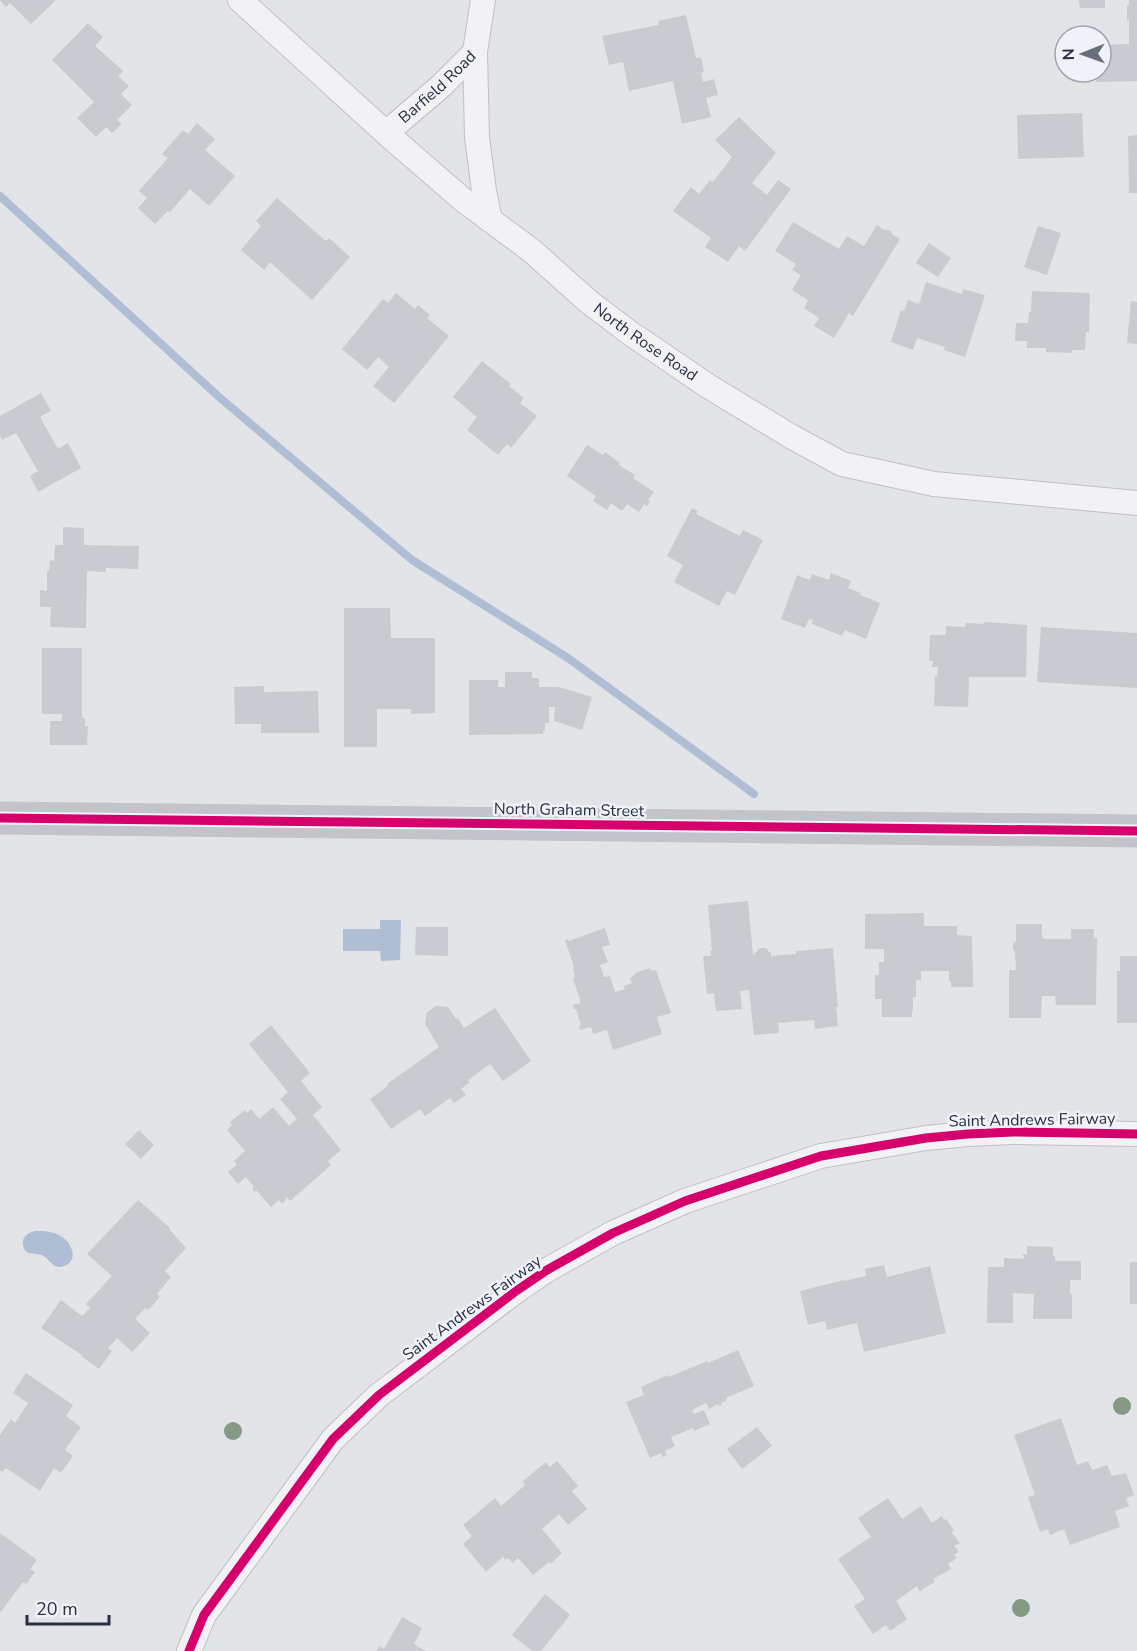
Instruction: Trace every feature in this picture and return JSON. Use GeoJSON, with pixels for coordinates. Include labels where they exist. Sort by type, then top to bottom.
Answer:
{"type":"FeatureCollection","features":[{"type":"Feature","properties":{"kind":"main road","name":"North Graham Street"},"geometry":{"type":"LineString","coordinates":[[0,818],[1137,831]]}},
{"type":"Feature","properties":{"kind":"street","name":"North Rose Road"},"geometry":{"type":"LineString","coordinates":[[240,0],[462,199],[532,251],[590,302],[638,338],[731,401],[792,437],[842,464],[934,484],[1137,503]]}},
{"type":"Feature","properties":{"kind":"street","name":"Barfield Road"},"geometry":{"type":"LineString","coordinates":[[386,133],[441,86],[475,52],[483,0]]}},
{"type":"Feature","properties":{"kind":"street"},"geometry":{"type":"LineString","coordinates":[[475,52],[477,137],[483,191],[490,220]]}},
{"type":"Feature","properties":{"kind":"street","name":"Saint Andrews Fairway"},"geometry":{"type":"LineString","coordinates":[[189,1651],[204,1616],[333,1439],[379,1395],[516,1291],[613,1233],[685,1201],[821,1156],[926,1138],[968,1134],[1013,1132],[1137,1134]]}},
{"type":"Feature","properties":{"kind":"water"},"geometry":{"type":"Polygon","coordinates":[[[380,920],[401,920],[400,960],[381,961],[380,951],[343,951],[343,929],[380,929],[380,920]]]}},
{"type":"Feature","properties":{"kind":"water"},"geometry":{"type":"Polygon","coordinates":[[[35,1231],[52,1232],[66,1240],[73,1256],[69,1264],[58,1267],[42,1255],[26,1252],[23,1239],[35,1231]]]}},
{"type":"Feature","properties":{"kind":"building"},"geometry":{"type":"Polygon","coordinates":[[[0,0],[56,0],[31,24],[10,3],[6,7],[0,0]]]}},
{"type":"Feature","properties":{"kind":"building"},"geometry":{"type":"Polygon","coordinates":[[[1079,0],[1105,0],[1105,8],[1080,8],[1079,0]]]}},
{"type":"Feature","properties":{"kind":"building"},"geometry":{"type":"Polygon","coordinates":[[[1129,0],[1137,0],[1137,81],[1113,82],[1113,45],[1129,44],[1127,6],[1129,0]]]}},
{"type":"Feature","properties":{"kind":"building"},"geometry":{"type":"Polygon","coordinates":[[[686,15],[696,58],[701,57],[703,82],[714,79],[718,95],[706,98],[711,117],[682,124],[673,81],[629,91],[623,62],[609,65],[602,36],[659,25],[658,21],[686,15]]]}},
{"type":"Feature","properties":{"kind":"building"},"geometry":{"type":"Polygon","coordinates":[[[88,23],[103,37],[95,46],[123,71],[118,76],[129,86],[121,94],[132,105],[117,120],[122,124],[112,133],[106,127],[96,137],[77,118],[94,102],[52,60],[88,23]]]}},
{"type":"Feature","properties":{"kind":"building"},"geometry":{"type":"Polygon","coordinates":[[[1082,113],[1084,157],[1018,159],[1017,115],[1082,113]]]}},
{"type":"Feature","properties":{"kind":"building"},"geometry":{"type":"Polygon","coordinates":[[[739,117],[776,153],[752,183],[767,195],[778,180],[791,189],[745,251],[739,246],[728,262],[705,247],[711,238],[673,211],[691,187],[699,194],[710,180],[713,182],[732,157],[715,140],[739,117]]]}},
{"type":"Feature","properties":{"kind":"building"},"geometry":{"type":"Polygon","coordinates":[[[197,123],[215,139],[205,150],[235,176],[209,206],[190,189],[170,212],[168,211],[155,224],[138,208],[147,198],[139,191],[168,158],[162,154],[183,130],[188,134],[197,123]]]}},
{"type":"Feature","properties":{"kind":"building"},"geometry":{"type":"Polygon","coordinates":[[[1137,135],[1137,193],[1129,193],[1128,136],[1137,135]]]}},
{"type":"Feature","properties":{"kind":"building"},"geometry":{"type":"Polygon","coordinates":[[[277,198],[326,241],[329,238],[350,257],[312,300],[270,262],[264,270],[241,250],[261,226],[256,221],[277,198]]]}},
{"type":"Feature","properties":{"kind":"building"},"geometry":{"type":"Polygon","coordinates":[[[793,222],[839,249],[847,236],[864,246],[877,225],[892,232],[900,239],[853,316],[849,313],[834,338],[814,326],[819,318],[804,308],[808,300],[792,290],[801,275],[792,270],[796,264],[775,251],[793,222]]]}},
{"type":"Feature","properties":{"kind":"building"},"geometry":{"type":"Polygon","coordinates":[[[1038,226],[1061,233],[1047,275],[1024,267],[1038,226]]]}},
{"type":"Feature","properties":{"kind":"building"},"geometry":{"type":"Polygon","coordinates":[[[929,243],[951,258],[938,277],[916,263],[929,243]]]}},
{"type":"Feature","properties":{"kind":"building"},"geometry":{"type":"Polygon","coordinates":[[[926,282],[962,294],[963,289],[985,295],[965,357],[944,350],[945,347],[917,338],[913,350],[891,342],[901,310],[904,311],[908,300],[919,304],[926,282]]]}},
{"type":"Feature","properties":{"kind":"building"},"geometry":{"type":"Polygon","coordinates":[[[1032,291],[1090,293],[1089,332],[1086,332],[1085,350],[1072,350],[1071,353],[1046,352],[1046,348],[1027,348],[1027,341],[1015,341],[1016,323],[1028,323],[1032,291]]]}},
{"type":"Feature","properties":{"kind":"building"},"geometry":{"type":"Polygon","coordinates":[[[396,293],[415,309],[418,305],[430,315],[427,318],[449,336],[394,403],[373,386],[389,367],[378,357],[367,370],[342,349],[383,299],[388,303],[396,293]]]}},
{"type":"Feature","properties":{"kind":"building"},"geometry":{"type":"Polygon","coordinates":[[[1131,301],[1137,302],[1137,344],[1127,343],[1131,301]]]}},
{"type":"Feature","properties":{"kind":"building"},"geometry":{"type":"Polygon","coordinates":[[[482,361],[511,384],[509,386],[524,398],[520,403],[537,416],[511,448],[507,444],[498,455],[467,430],[477,417],[453,397],[482,361]]]}},
{"type":"Feature","properties":{"kind":"building"},"geometry":{"type":"Polygon","coordinates":[[[41,393],[51,411],[40,417],[58,449],[68,443],[81,468],[38,492],[30,476],[38,471],[16,433],[2,440],[0,416],[41,393]]]}},
{"type":"Feature","properties":{"kind":"building"},"geometry":{"type":"Polygon","coordinates":[[[587,445],[603,455],[605,452],[635,475],[633,478],[654,492],[647,506],[644,504],[639,512],[627,504],[622,511],[611,503],[607,510],[593,501],[596,496],[567,476],[587,445]]]}},
{"type":"Feature","properties":{"kind":"building"},"geometry":{"type":"Polygon","coordinates":[[[692,508],[698,511],[696,514],[740,536],[743,530],[763,540],[735,595],[727,591],[719,606],[674,582],[683,565],[667,556],[692,508]]]}},
{"type":"Feature","properties":{"kind":"building"},"geometry":{"type":"Polygon","coordinates":[[[63,527],[84,528],[84,545],[139,546],[138,569],[106,568],[106,572],[87,571],[86,628],[50,627],[51,607],[40,607],[40,590],[47,591],[47,571],[49,571],[50,560],[54,561],[55,545],[63,545],[63,527]]]}},
{"type":"Feature","properties":{"kind":"building"},"geometry":{"type":"Polygon","coordinates":[[[831,573],[851,581],[848,588],[880,603],[866,639],[845,630],[842,636],[812,624],[813,620],[809,619],[805,628],[781,619],[797,575],[810,580],[812,574],[829,580],[831,573]]]}},
{"type":"Feature","properties":{"kind":"building"},"geometry":{"type":"Polygon","coordinates":[[[344,608],[390,608],[391,638],[435,638],[435,713],[411,714],[411,709],[377,709],[377,747],[344,747],[344,608]]]}},
{"type":"Feature","properties":{"kind":"building"},"geometry":{"type":"Polygon","coordinates":[[[984,622],[1027,625],[1026,677],[969,677],[968,707],[934,706],[935,676],[937,677],[938,667],[932,667],[933,661],[929,661],[930,635],[946,635],[946,626],[965,627],[966,623],[984,624],[984,622]]]}},
{"type":"Feature","properties":{"kind":"building"},"geometry":{"type":"Polygon","coordinates":[[[1041,627],[1137,633],[1137,688],[1037,682],[1041,627]]]}},
{"type":"Feature","properties":{"kind":"building"},"geometry":{"type":"Polygon","coordinates":[[[42,648],[82,648],[82,718],[85,718],[85,726],[88,726],[87,745],[50,745],[50,721],[62,721],[62,714],[42,714],[42,648]]]}},
{"type":"Feature","properties":{"kind":"building"},"geometry":{"type":"Polygon","coordinates":[[[505,672],[532,672],[532,678],[539,678],[539,687],[559,687],[592,697],[582,730],[554,721],[555,707],[549,707],[549,723],[545,723],[543,734],[469,735],[469,680],[498,680],[498,687],[505,687],[505,672]]]}},
{"type":"Feature","properties":{"kind":"building"},"geometry":{"type":"Polygon","coordinates":[[[264,686],[264,692],[318,691],[319,733],[261,733],[261,724],[235,724],[234,687],[264,686]]]}},
{"type":"Feature","properties":{"kind":"building"},"geometry":{"type":"Polygon","coordinates":[[[748,901],[753,955],[760,948],[771,952],[771,956],[833,948],[838,1026],[815,1029],[814,1020],[778,1023],[779,1033],[754,1035],[749,990],[740,991],[742,1009],[716,1011],[714,993],[707,994],[703,956],[711,956],[710,951],[712,951],[708,905],[748,901]]]}},
{"type":"Feature","properties":{"kind":"building"},"geometry":{"type":"Polygon","coordinates":[[[924,913],[924,926],[957,926],[957,935],[972,936],[973,987],[951,987],[949,971],[921,971],[921,980],[916,980],[916,997],[913,997],[912,1017],[882,1017],[882,999],[875,999],[875,975],[879,975],[879,962],[884,962],[884,949],[865,949],[865,914],[924,913]]]}},
{"type":"Feature","properties":{"kind":"building"},"geometry":{"type":"Polygon","coordinates":[[[1016,924],[1042,924],[1042,938],[1047,939],[1071,939],[1071,929],[1094,929],[1094,938],[1097,938],[1096,1005],[1056,1005],[1055,996],[1042,996],[1041,1018],[1009,1018],[1009,970],[1016,970],[1013,944],[1016,941],[1016,924]]]}},
{"type":"Feature","properties":{"kind":"building"},"geometry":{"type":"Polygon","coordinates":[[[416,927],[448,927],[448,956],[415,955],[416,927]]]}},
{"type":"Feature","properties":{"kind":"building"},"geometry":{"type":"Polygon","coordinates":[[[605,928],[610,945],[602,947],[608,962],[600,965],[604,977],[610,976],[615,992],[625,989],[624,986],[632,983],[630,979],[637,972],[649,968],[656,970],[671,1013],[657,1017],[662,1034],[613,1050],[607,1030],[593,1034],[591,1027],[580,1030],[581,1025],[573,1005],[581,1003],[573,978],[575,977],[574,967],[565,940],[569,941],[605,928]]]}},
{"type":"Feature","properties":{"kind":"building"},"geometry":{"type":"Polygon","coordinates":[[[1120,956],[1137,956],[1137,1023],[1117,1023],[1117,971],[1120,971],[1120,956]]]}},
{"type":"Feature","properties":{"kind":"building"},"geometry":{"type":"Polygon","coordinates":[[[436,1006],[448,1007],[464,1028],[495,1008],[531,1061],[503,1081],[490,1064],[468,1080],[470,1082],[461,1089],[466,1095],[454,1103],[450,1098],[425,1116],[420,1109],[391,1129],[370,1099],[439,1047],[425,1024],[427,1012],[436,1006]]]}},
{"type":"Feature","properties":{"kind":"building"},"geometry":{"type":"Polygon","coordinates":[[[271,1025],[310,1073],[301,1081],[322,1107],[313,1115],[341,1150],[328,1161],[331,1165],[290,1201],[287,1197],[282,1204],[279,1200],[271,1207],[256,1190],[255,1192],[252,1189],[254,1187],[246,1177],[238,1184],[228,1172],[237,1165],[234,1161],[245,1151],[227,1130],[232,1125],[230,1122],[245,1110],[247,1113],[251,1109],[259,1119],[273,1107],[289,1126],[297,1119],[280,1099],[288,1092],[249,1044],[271,1025]]]}},
{"type":"Feature","properties":{"kind":"building"},"geometry":{"type":"Polygon","coordinates":[[[139,1130],[154,1145],[141,1159],[125,1144],[139,1130]]]}},
{"type":"Feature","properties":{"kind":"building"},"geometry":{"type":"Polygon","coordinates":[[[138,1200],[170,1228],[186,1248],[165,1271],[171,1277],[157,1294],[160,1297],[148,1310],[145,1308],[135,1319],[150,1333],[132,1352],[117,1338],[108,1348],[112,1351],[99,1369],[41,1328],[61,1300],[82,1316],[90,1308],[86,1304],[112,1276],[87,1254],[138,1200]]]}},
{"type":"Feature","properties":{"kind":"building"},"geometry":{"type":"Polygon","coordinates":[[[1027,1246],[1053,1247],[1055,1261],[1081,1261],[1081,1280],[1070,1280],[1072,1319],[1033,1319],[1034,1294],[1013,1293],[1013,1323],[987,1323],[988,1267],[1004,1267],[1004,1258],[1024,1259],[1023,1254],[1027,1254],[1027,1246]]]}},
{"type":"Feature","properties":{"kind":"building"},"geometry":{"type":"Polygon","coordinates":[[[1130,1262],[1137,1262],[1137,1304],[1130,1304],[1130,1262]]]}},
{"type":"Feature","properties":{"kind":"building"},"geometry":{"type":"Polygon","coordinates":[[[884,1265],[887,1277],[930,1266],[946,1333],[864,1352],[857,1323],[827,1330],[825,1321],[808,1325],[800,1291],[866,1276],[865,1269],[884,1265]]]}},
{"type":"Feature","properties":{"kind":"building"},"geometry":{"type":"Polygon","coordinates":[[[738,1350],[754,1386],[726,1398],[727,1400],[721,1403],[722,1405],[718,1404],[709,1409],[706,1403],[692,1410],[694,1414],[704,1410],[710,1424],[671,1437],[675,1446],[665,1451],[667,1455],[662,1457],[661,1453],[650,1458],[626,1402],[644,1395],[641,1387],[738,1350]]]}},
{"type":"Feature","properties":{"kind":"building"},"geometry":{"type":"Polygon","coordinates":[[[26,1373],[73,1405],[66,1416],[81,1427],[65,1450],[73,1456],[61,1473],[54,1468],[40,1491],[6,1468],[2,1472],[0,1470],[0,1435],[11,1419],[15,1423],[28,1403],[13,1393],[26,1373]]]}},
{"type":"Feature","properties":{"kind":"building"},"geometry":{"type":"Polygon","coordinates":[[[1061,1418],[1077,1465],[1088,1461],[1092,1470],[1107,1465],[1112,1476],[1126,1473],[1134,1495],[1126,1498],[1129,1506],[1115,1511],[1120,1527],[1070,1545],[1064,1529],[1050,1535],[1048,1529],[1040,1532],[1028,1497],[1035,1495],[1014,1435],[1061,1418]]]}},
{"type":"Feature","properties":{"kind":"building"},"geometry":{"type":"Polygon","coordinates":[[[757,1427],[772,1446],[742,1469],[727,1449],[757,1427]]]}},
{"type":"Feature","properties":{"kind":"building"},"geometry":{"type":"Polygon","coordinates":[[[557,1461],[578,1486],[572,1491],[587,1509],[568,1525],[559,1514],[542,1529],[562,1553],[551,1564],[549,1562],[533,1575],[518,1558],[513,1563],[503,1557],[486,1572],[463,1544],[472,1536],[463,1525],[495,1498],[501,1506],[525,1485],[523,1481],[546,1462],[550,1467],[557,1461]]]}},
{"type":"Feature","properties":{"kind":"building"},"geometry":{"type":"Polygon","coordinates":[[[888,1498],[902,1519],[921,1506],[932,1523],[942,1516],[954,1530],[951,1532],[960,1543],[954,1546],[959,1552],[954,1555],[957,1558],[948,1564],[951,1569],[933,1579],[935,1582],[920,1592],[917,1586],[896,1601],[907,1619],[890,1631],[886,1625],[873,1634],[854,1606],[865,1599],[838,1559],[871,1537],[858,1518],[888,1498]]]}},
{"type":"Feature","properties":{"kind":"building"},"geometry":{"type":"Polygon","coordinates":[[[0,1533],[37,1560],[30,1569],[35,1572],[26,1584],[23,1582],[0,1613],[0,1533]]]}},
{"type":"Feature","properties":{"kind":"building"},"geometry":{"type":"Polygon","coordinates":[[[545,1594],[570,1615],[541,1651],[532,1651],[512,1635],[545,1594]]]}},
{"type":"Feature","properties":{"kind":"building"},"geometry":{"type":"Polygon","coordinates":[[[402,1617],[422,1628],[414,1644],[426,1651],[376,1651],[380,1646],[384,1649],[402,1617]]]}},
{"type":"Feature","properties":{"kind":"waterway"},"geometry":{"type":"LineString","coordinates":[[0,196],[219,397],[412,560],[568,658],[754,794]]}},
{"type":"Feature","properties":{"kind":"cycle path"},"geometry":{"type":"LineString","coordinates":[[0,818],[1137,831]]}},
{"type":"Feature","properties":{"kind":"cycle path"},"geometry":{"type":"LineString","coordinates":[[189,1651],[204,1615],[333,1439],[379,1395],[516,1291],[547,1270],[613,1233],[685,1201],[821,1156],[926,1138],[968,1134],[1013,1132],[1137,1134]]}}]}
